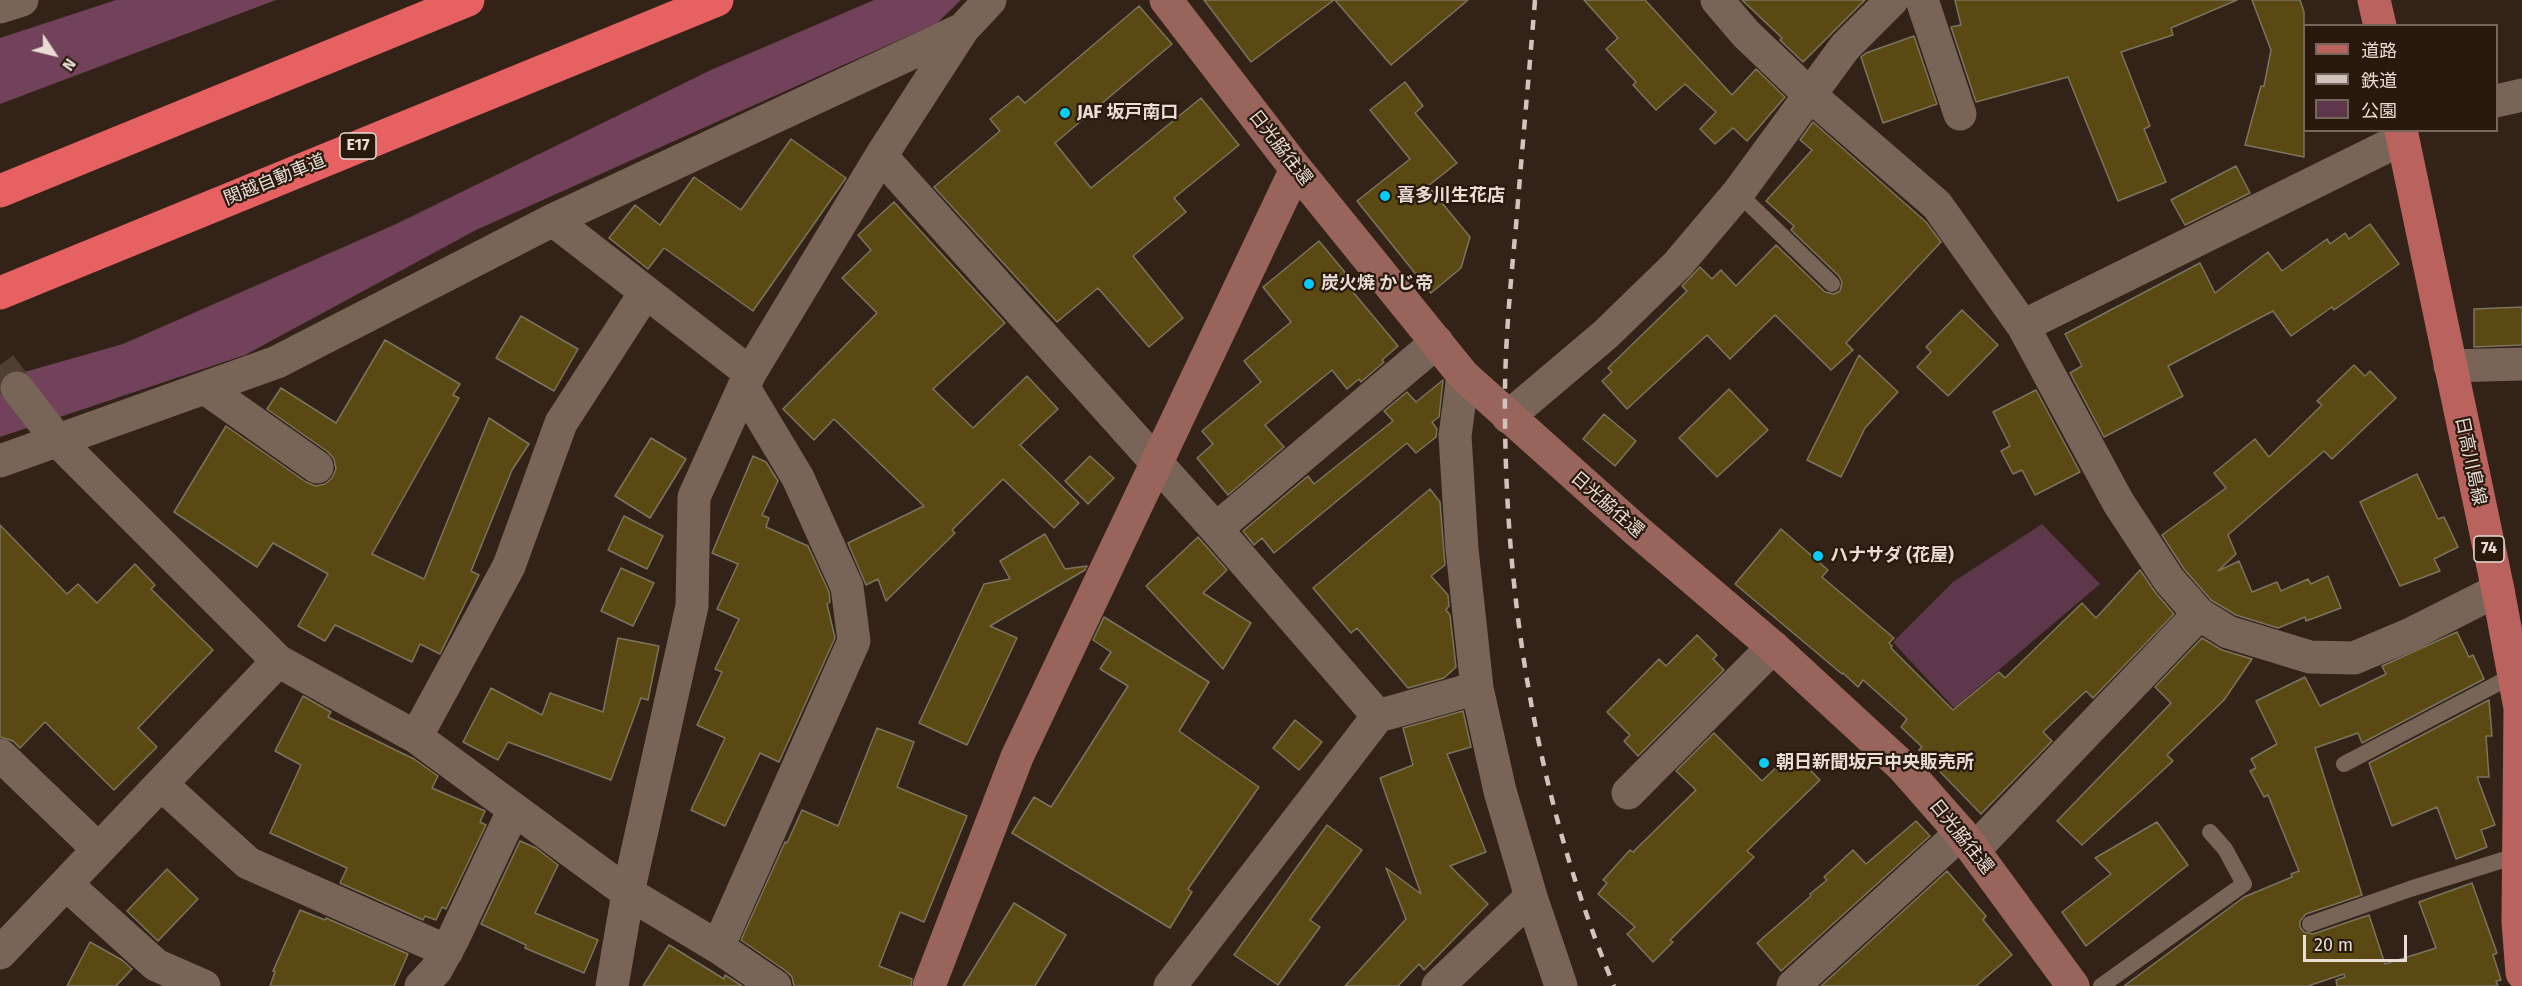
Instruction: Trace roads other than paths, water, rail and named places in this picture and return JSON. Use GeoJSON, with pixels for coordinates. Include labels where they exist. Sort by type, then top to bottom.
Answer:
{"type":"FeatureCollection","features":[{"type":"Feature","properties":{"kind":"highway"},"geometry":{"type":"LineString","coordinates":[[0,191],[468,0]]}},
{"type":"Feature","properties":{"kind":"highway","name":"関越自動車道"},"geometry":{"type":"LineString","coordinates":[[0,293],[717,0]]}},
{"type":"Feature","properties":{"kind":"main road"},"geometry":{"type":"LineString","coordinates":[[2374,0],[2380,24]]}},
{"type":"Feature","properties":{"kind":"main road","name":"日高川島線"},"geometry":{"type":"LineString","coordinates":[[2401,135],[2498,590],[2521,709],[2518,922],[2522,973]]}},
{"type":"Feature","properties":{"kind":"street"},"geometry":{"type":"LineString","coordinates":[[612,986],[628,893],[692,606],[694,497],[747,380],[881,156],[963,29],[990,0]]}},
{"type":"Feature","properties":{"kind":"street","name":"日光脇往還"},"geometry":{"type":"LineString","coordinates":[[1166,0],[1296,169],[1463,375],[1636,530],[1773,647],[1902,766],[1967,841],[2073,986]]}},
{"type":"Feature","properties":{"kind":"street"},"geometry":{"type":"LineString","coordinates":[[1717,0],[1746,34],[1810,95],[1937,205],[2023,326],[2118,502],[2169,580],[2199,614],[2228,632],[2310,657],[2354,658],[2411,634],[2498,590]]}},
{"type":"Feature","properties":{"kind":"street"},"geometry":{"type":"LineString","coordinates":[[1508,417],[1606,334],[1678,264],[1738,193],[1845,47],[1892,0]]}},
{"type":"Feature","properties":{"kind":"street"},"geometry":{"type":"LineString","coordinates":[[1922,0],[1960,114]]}},
{"type":"Feature","properties":{"kind":"street"},"geometry":{"type":"LineString","coordinates":[[0,461],[277,362],[553,220],[963,29]]}},
{"type":"Feature","properties":{"kind":"street"},"geometry":{"type":"LineString","coordinates":[[2498,101],[2522,95]]}},
{"type":"Feature","properties":{"kind":"street"},"geometry":{"type":"LineString","coordinates":[[2023,326],[2401,135]]}},
{"type":"Feature","properties":{"kind":"street"},"geometry":{"type":"LineString","coordinates":[[881,156],[1216,529],[1378,716]]}},
{"type":"Feature","properties":{"kind":"street"},"geometry":{"type":"LineString","coordinates":[[929,986],[1017,757],[1296,169]]}},
{"type":"Feature","properties":{"kind":"street"},"geometry":{"type":"LineString","coordinates":[[553,220],[645,293],[747,380],[798,478],[847,587],[854,641],[718,947]]}},
{"type":"Feature","properties":{"kind":"street"},"geometry":{"type":"LineString","coordinates":[[416,737],[509,566],[561,423],[645,293]]}},
{"type":"Feature","properties":{"kind":"street"},"geometry":{"type":"LineString","coordinates":[[1216,529],[1437,342]]}},
{"type":"Feature","properties":{"kind":"street"},"geometry":{"type":"LineString","coordinates":[[2450,366],[2522,364]]}},
{"type":"Feature","properties":{"kind":"street"},"geometry":{"type":"LineString","coordinates":[[1463,375],[1455,436],[1462,549],[1477,688],[1500,791],[1530,897],[1561,986]]}},
{"type":"Feature","properties":{"kind":"street"},"geometry":{"type":"LineString","coordinates":[[17,388],[58,441],[278,661],[416,737],[628,893],[718,947],[775,986]]}},
{"type":"Feature","properties":{"kind":"street"},"geometry":{"type":"LineString","coordinates":[[205,388],[317,467]]}},
{"type":"Feature","properties":{"kind":"street"},"geometry":{"type":"LineString","coordinates":[[1793,986],[1967,841],[2199,614]]}},
{"type":"Feature","properties":{"kind":"street"},"geometry":{"type":"LineString","coordinates":[[1628,794],[1773,647]]}},
{"type":"Feature","properties":{"kind":"street"},"geometry":{"type":"LineString","coordinates":[[0,953],[278,661]]}},
{"type":"Feature","properties":{"kind":"street"},"geometry":{"type":"LineString","coordinates":[[1170,986],[1378,716],[1477,688]]}},
{"type":"Feature","properties":{"kind":"street"},"geometry":{"type":"LineString","coordinates":[[0,755],[99,849]]}},
{"type":"Feature","properties":{"kind":"street"},"geometry":{"type":"LineString","coordinates":[[161,784],[248,863],[447,951]]}},
{"type":"Feature","properties":{"kind":"street"},"geometry":{"type":"LineString","coordinates":[[421,986],[436,970],[447,951],[514,809]]}},
{"type":"Feature","properties":{"kind":"street"},"geometry":{"type":"LineString","coordinates":[[66,884],[156,966],[204,986]]}},
{"type":"Feature","properties":{"kind":"street"},"geometry":{"type":"LineString","coordinates":[[1438,986],[1530,897]]}},
{"type":"Feature","properties":{"kind":"lane"},"geometry":{"type":"LineString","coordinates":[[1738,193],[1832,285]]}},
{"type":"Feature","properties":{"kind":"lane"},"geometry":{"type":"LineString","coordinates":[[2344,764],[2514,675]]}},
{"type":"Feature","properties":{"kind":"lane"},"geometry":{"type":"LineString","coordinates":[[2101,986],[2244,884],[2225,849],[2210,832]]}},
{"type":"Feature","properties":{"kind":"lane"},"geometry":{"type":"LineString","coordinates":[[2310,924],[2410,889],[2519,855]]}},
{"type":"Feature","properties":{"kind":"tunnel"},"geometry":{"type":"LineString","coordinates":[[0,365],[17,388]]}},
{"type":"Feature","properties":{"kind":"railway"},"geometry":{"type":"LineString","coordinates":[[1535,0],[1505,369],[1507,489],[1512,562],[1520,634],[1547,778],[1565,849],[1614,986]]}},
{"type":"Feature","properties":{"kind":"place","name":"JAF 坂戸南口"},"geometry":{"type":"Point","coordinates":[1065,113]}},
{"type":"Feature","properties":{"kind":"place","name":"喜多川生花店"},"geometry":{"type":"Point","coordinates":[1385,196]}},
{"type":"Feature","properties":{"kind":"place","name":"炭火焼 かじ帝"},"geometry":{"type":"Point","coordinates":[1309,284]}},
{"type":"Feature","properties":{"kind":"place","name":"ハナサダ (花屋)"},"geometry":{"type":"Point","coordinates":[1818,556]}},
{"type":"Feature","properties":{"kind":"place","name":"朝日新聞坂戸中央販売所"},"geometry":{"type":"Point","coordinates":[1764,763]}}]}
